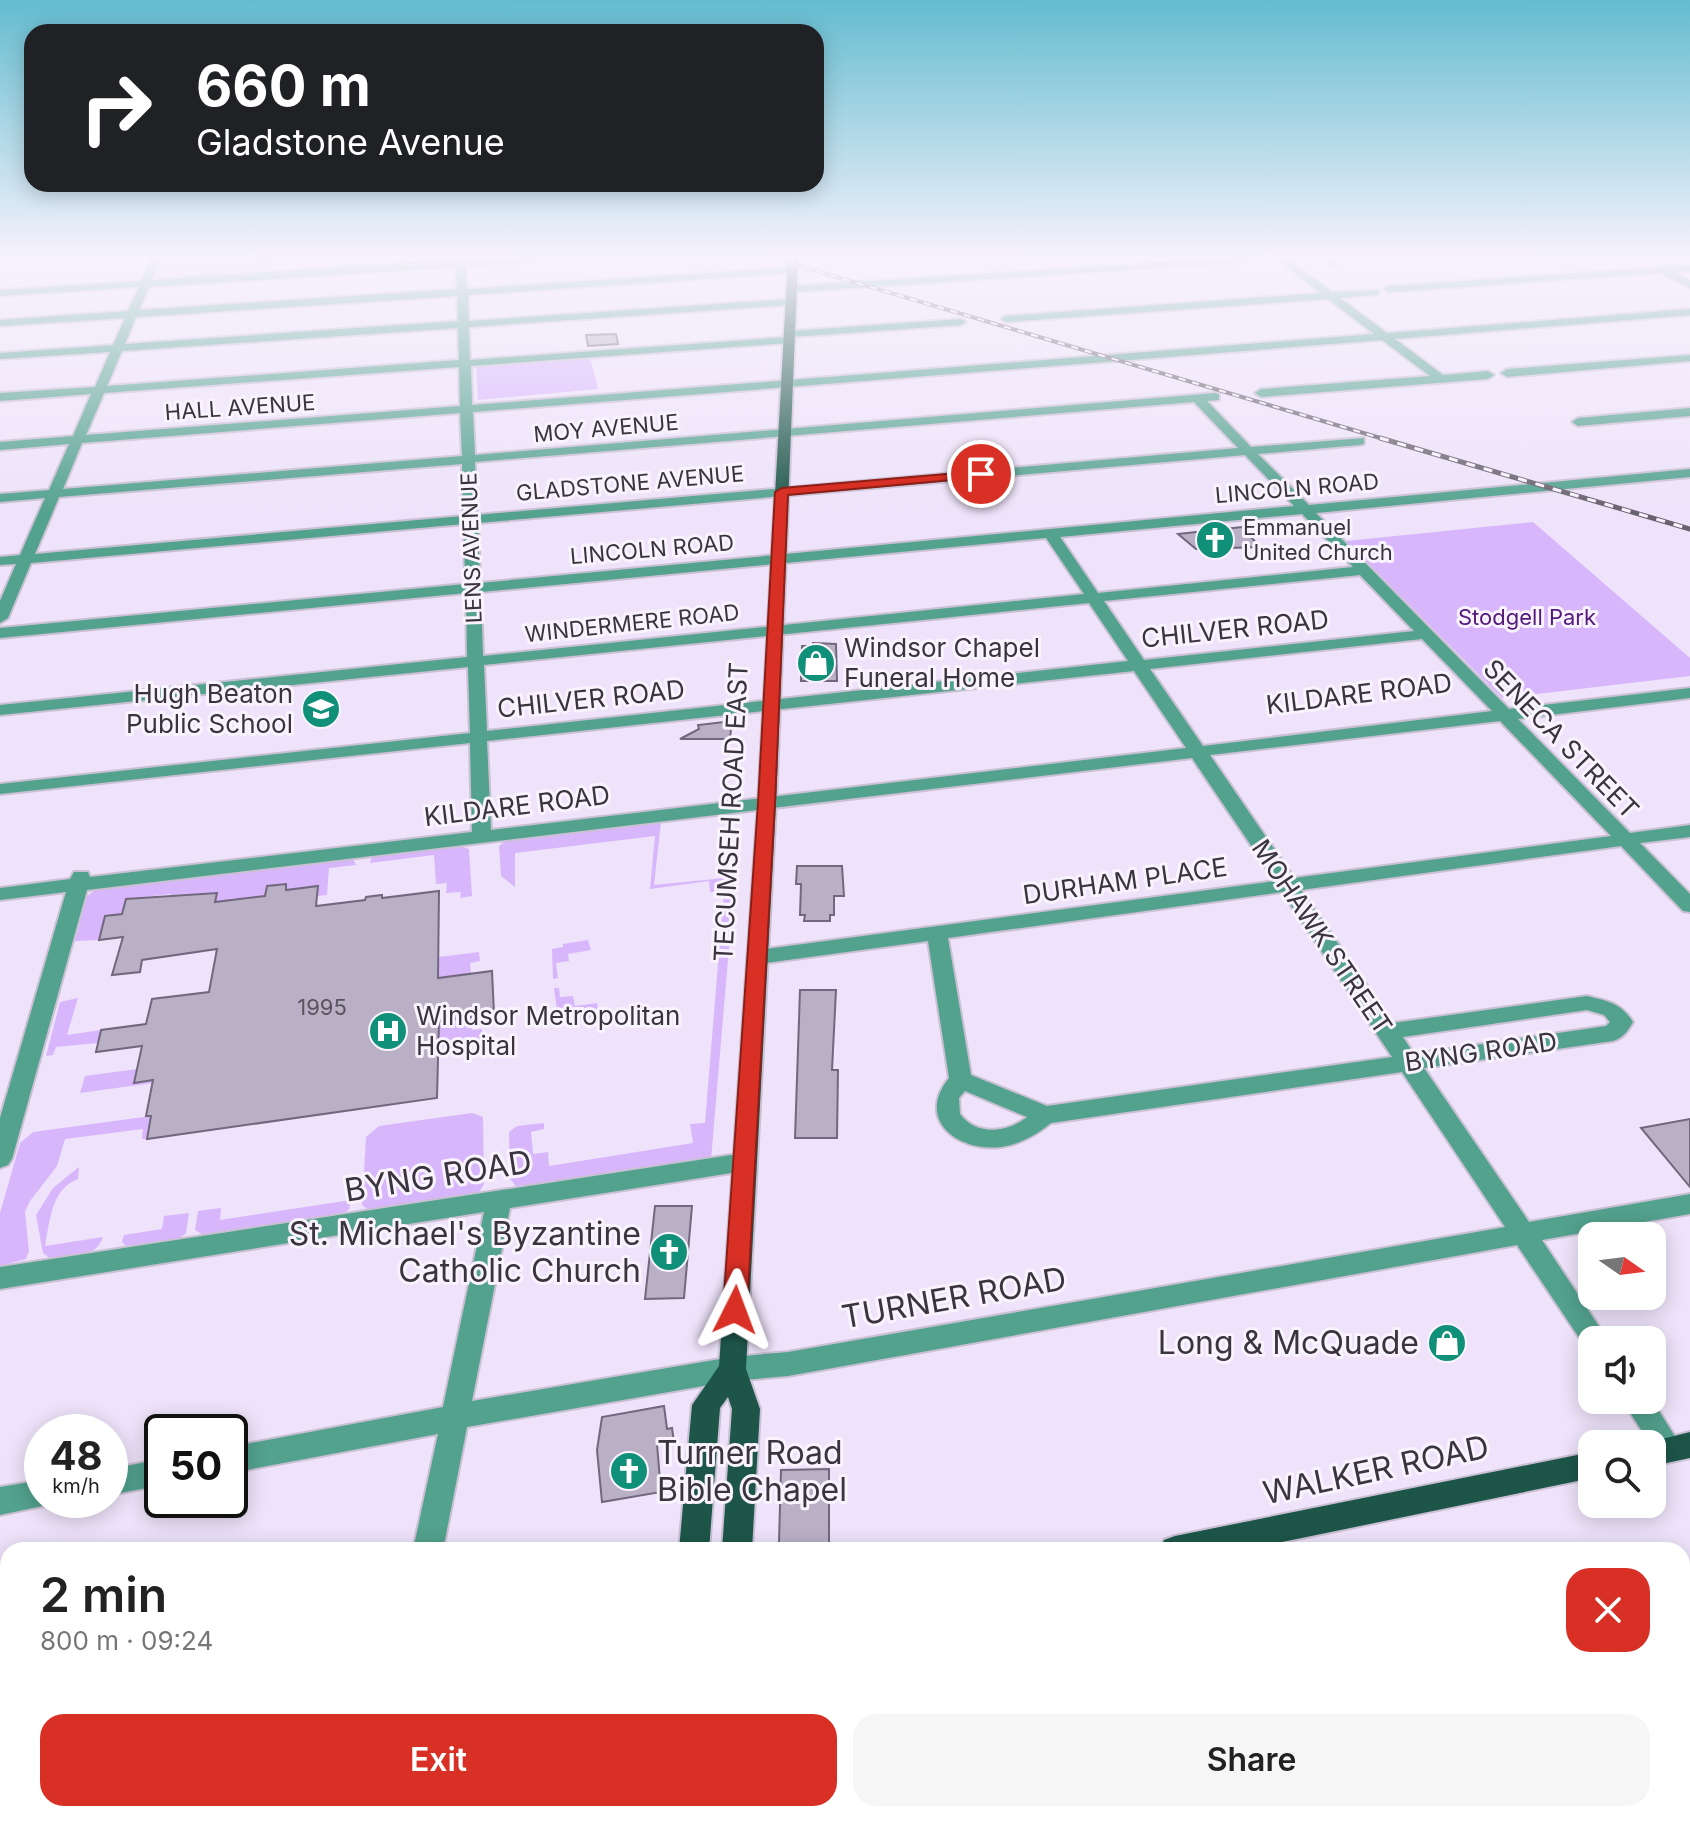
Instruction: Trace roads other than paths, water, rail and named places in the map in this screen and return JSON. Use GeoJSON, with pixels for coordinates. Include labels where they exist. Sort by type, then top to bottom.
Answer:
{"type":"FeatureCollection","features":[{"type":"Feature","properties":{"kind":"main road","name":"TECUMSEH ROAD EAST"},"geometry":{"type":"LineString","coordinates":[[741,1542],[746,1409],[732,1369],[767,797],[789,344]]}},
{"type":"Feature","properties":{"kind":"main road"},"geometry":{"type":"LineString","coordinates":[[692,1541],[706,1405],[732,1369]]}},
{"type":"Feature","properties":{"kind":"main road","name":"WALKER ROAD"},"geometry":{"type":"LineString","coordinates":[[1214,1542],[1578,1468]]}},
{"type":"Feature","properties":{"kind":"street"},"geometry":{"type":"LineString","coordinates":[[0,618],[119,344]]}},
{"type":"Feature","properties":{"kind":"street"},"geometry":{"type":"LineString","coordinates":[[0,356],[174,344]]}},
{"type":"Feature","properties":{"kind":"street","name":"LENS AVENUE"},"geometry":{"type":"LineString","coordinates":[[464,344],[482,830]]}},
{"type":"Feature","properties":{"kind":"street"},"geometry":{"type":"LineString","coordinates":[[0,397],[701,344]]}},
{"type":"Feature","properties":{"kind":"street","name":"HALL AVENUE"},"geometry":{"type":"LineString","coordinates":[[0,443],[712,391],[721,387],[787,381],[1266,344]]}},
{"type":"Feature","properties":{"kind":"street"},"geometry":{"type":"LineString","coordinates":[[1395,344],[1441,379]]}},
{"type":"Feature","properties":{"kind":"street"},"geometry":{"type":"LineString","coordinates":[[1507,373],[1690,358]]}},
{"type":"Feature","properties":{"kind":"street"},"geometry":{"type":"LineString","coordinates":[[1261,393],[1488,375]]}},
{"type":"Feature","properties":{"kind":"street","name":"MOY AVENUE"},"geometry":{"type":"LineString","coordinates":[[0,498],[1215,397]]}},
{"type":"Feature","properties":{"kind":"street","name":"SENECA STREET"},"geometry":{"type":"LineString","coordinates":[[1198,399],[1690,906]]}},
{"type":"Feature","properties":{"kind":"street"},"geometry":{"type":"LineString","coordinates":[[1578,422],[1690,412]]}},
{"type":"Feature","properties":{"kind":"street","name":"GLADSTONE AVENUE"},"geometry":{"type":"LineString","coordinates":[[0,561],[1359,441]]}},
{"type":"Feature","properties":{"kind":"street","name":"LINCOLN ROAD"},"geometry":{"type":"LineString","coordinates":[[0,633],[1690,473]]}},
{"type":"Feature","properties":{"kind":"street","name":"MOHAWK STREET"},"geometry":{"type":"LineString","coordinates":[[1050,533],[1586,1326]]}},
{"type":"Feature","properties":{"kind":"street","name":"WINDERMERE ROAD"},"geometry":{"type":"LineString","coordinates":[[0,710],[1364,570]]}},
{"type":"Feature","properties":{"kind":"street","name":"CHILVER ROAD"},"geometry":{"type":"LineString","coordinates":[[0,789],[1426,634]]}},
{"type":"Feature","properties":{"kind":"street","name":"KILDARE ROAD"},"geometry":{"type":"LineString","coordinates":[[1500,710],[1690,682]]}},
{"type":"Feature","properties":{"kind":"street","name":"KILDARE ROAD"},"geometry":{"type":"LineString","coordinates":[[0,882],[80,878],[1500,710],[1690,693]]}},
{"type":"Feature","properties":{"kind":"street","name":"DURHAM PLACE"},"geometry":{"type":"LineString","coordinates":[[758,957],[1690,831]]}},
{"type":"Feature","properties":{"kind":"street"},"geometry":{"type":"LineString","coordinates":[[0,1159],[80,878]]}},
{"type":"Feature","properties":{"kind":"street","name":"KILDARE ROAD"},"geometry":{"type":"LineString","coordinates":[[0,894],[80,878]]}},
{"type":"Feature","properties":{"kind":"street","name":"BYNG ROAD"},"geometry":{"type":"LineString","coordinates":[[937,933],[961,1080],[948,1096],[948,1115],[961,1130],[983,1138],[1003,1139],[1025,1131],[1045,1115],[1613,1033],[1622,1022],[1611,1009],[1587,1003],[1387,1032]]}},
{"type":"Feature","properties":{"kind":"street"},"geometry":{"type":"LineString","coordinates":[[961,1080],[1045,1115]]}},
{"type":"Feature","properties":{"kind":"street","name":"BYNG ROAD"},"geometry":{"type":"LineString","coordinates":[[0,1278],[744,1162]]}},
{"type":"Feature","properties":{"kind":"street"},"geometry":{"type":"LineString","coordinates":[[430,1542],[499,1200]]}},
{"type":"Feature","properties":{"kind":"street","name":"TURNER ROAD"},"geometry":{"type":"LineString","coordinates":[[248,1457],[455,1417],[732,1369],[775,1367],[1690,1204]]}},
{"type":"Feature","properties":{"kind":"street"},"geometry":{"type":"LineString","coordinates":[[1646,1414],[1670,1449]]}},
{"type":"Feature","properties":{"kind":"street"},"geometry":{"type":"LineString","coordinates":[[0,1501],[24,1497]]}},
{"type":"Feature","properties":{"kind":"railway"},"geometry":{"type":"LineString","coordinates":[[1063,344],[1387,440]]}},
{"type":"Feature","properties":{"kind":"railway"},"geometry":{"type":"LineString","coordinates":[[1380,438],[1690,529]]}},
{"type":"Feature","properties":{"kind":"place","name":"Emmanuel United Church"},"geometry":{"type":"Point","coordinates":[1215,540]}},
{"type":"Feature","properties":{"kind":"place","name":"Windsor Chapel Funeral Home"},"geometry":{"type":"Point","coordinates":[816,663]}},
{"type":"Feature","properties":{"kind":"place","name":"Hugh Beaton Public School"},"geometry":{"type":"Point","coordinates":[321,709]}},
{"type":"Feature","properties":{"kind":"place","name":"Windsor Metropolitan Hospital"},"geometry":{"type":"Point","coordinates":[388,1031]}},
{"type":"Feature","properties":{"kind":"place","name":"St. Michael's Byzantine Catholic Church"},"geometry":{"type":"Point","coordinates":[669,1252]}},
{"type":"Feature","properties":{"kind":"place","name":"Long & McQuade"},"geometry":{"type":"Point","coordinates":[1447,1343]}},
{"type":"Feature","properties":{"kind":"place","name":"Turner Road Bible Chapel"},"geometry":{"type":"Point","coordinates":[629,1471]}},
{"type":"Feature","properties":{"kind":"park label","name":"Stodgell Park"},"geometry":{"type":"Point","coordinates":[1527,617]}}]}
